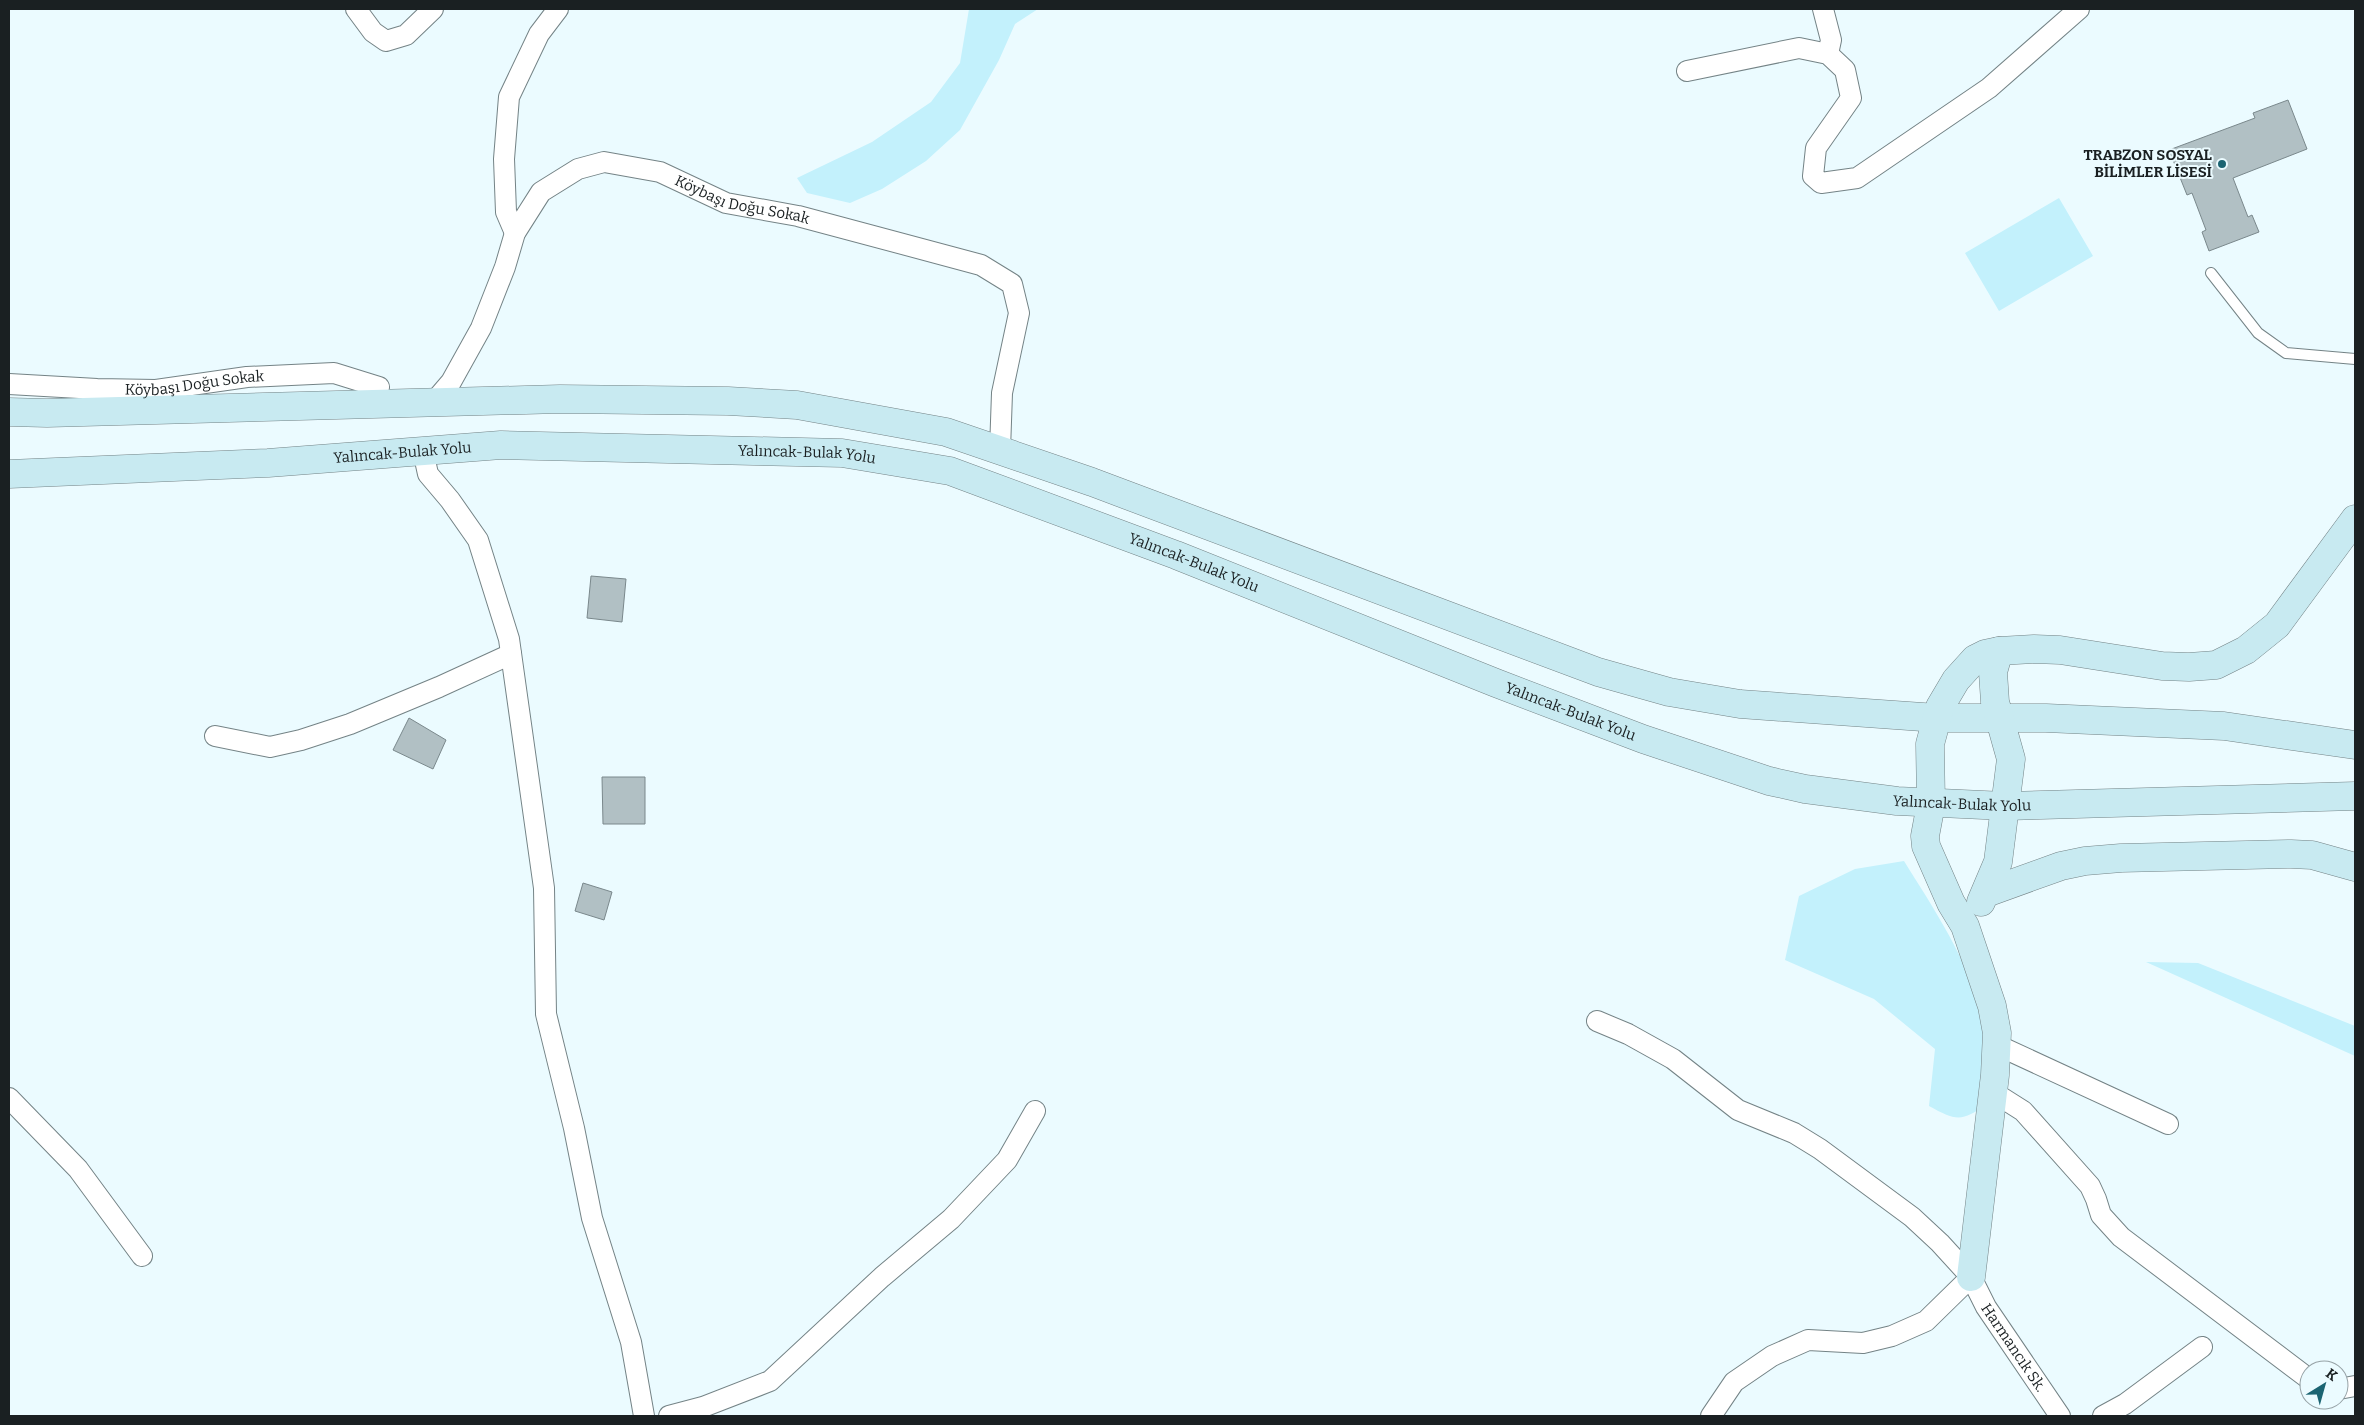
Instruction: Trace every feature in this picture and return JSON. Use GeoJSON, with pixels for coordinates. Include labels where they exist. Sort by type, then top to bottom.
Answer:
{"type":"FeatureCollection","features":[{"type":"Feature","properties":{"kind":"main road"},"geometry":{"type":"LineString","coordinates":[[9,412],[47,413],[560,399],[728,401],[797,405],[946,432],[1092,482],[1598,672],[1668,692],[1740,704],[1937,718],[1999,718],[2224,726],[2355,745]]}},
{"type":"Feature","properties":{"kind":"main road","name":"Yalıncak-Bulak Yolu"},"geometry":{"type":"LineString","coordinates":[[9,474],[268,463],[501,445],[842,453],[950,472],[1176,555],[1496,683],[1652,742],[1769,781],[1805,789],[1931,804],[2004,806],[2355,796]]}},
{"type":"Feature","properties":{"kind":"main road"},"geometry":{"type":"LineString","coordinates":[[1970,1277],[1993,1092],[1997,1033],[1992,1006],[1965,926],[1951,903],[1926,846],[1925,836],[1931,804],[1930,744],[1937,718],[1948,693],[1965,668],[1985,654],[1999,651],[2060,650],[2162,666],[2216,665],[2246,650],[2277,625],[2355,519]]}},
{"type":"Feature","properties":{"kind":"main road"},"geometry":{"type":"LineString","coordinates":[[1965,926],[1986,893],[1998,862],[2011,759],[1995,702],[1993,672],[1999,651]]}},
{"type":"Feature","properties":{"kind":"main road"},"geometry":{"type":"LineString","coordinates":[[1986,893],[2060,866],[2085,861],[2121,858],[2291,854],[2312,855],[2355,867]]}},
{"type":"Feature","properties":{"kind":"street"},"geometry":{"type":"LineString","coordinates":[[356,9],[373,32],[386,41],[406,35],[433,9]]}},
{"type":"Feature","properties":{"kind":"street"},"geometry":{"type":"LineString","coordinates":[[515,233],[506,212],[504,159],[509,97],[539,34],[558,9]]}},
{"type":"Feature","properties":{"kind":"street"},"geometry":{"type":"LineString","coordinates":[[1823,9],[1831,40],[1828,54]]}},
{"type":"Feature","properties":{"kind":"street"},"geometry":{"type":"LineString","coordinates":[[1687,71],[1799,48],[1828,54],[1845,70],[1851,98],[1816,148],[1813,176],[1821,183],[1857,178],[1989,88],[2079,9]]}},
{"type":"Feature","properties":{"kind":"street","name":"Köybaşı Doğu Sokak"},"geometry":{"type":"LineString","coordinates":[[433,403],[452,382],[481,328],[505,267],[515,233],[541,192],[578,168],[604,162],[660,172],[726,203],[798,216],[981,265],[1012,284],[1019,313],[1002,393],[1000,450]]}},
{"type":"Feature","properties":{"kind":"street","name":"Köybaşı Doğu Sokak"},"geometry":{"type":"LineString","coordinates":[[9,384],[97,390],[156,390],[247,377],[334,373],[379,387]]}},
{"type":"Feature","properties":{"kind":"street"},"geometry":{"type":"LineString","coordinates":[[423,451],[428,474],[450,500],[478,540],[508,639],[544,888],[546,1014],[574,1128],[592,1218],[631,1342],[644,1416]]}},
{"type":"Feature","properties":{"kind":"street"},"geometry":{"type":"LineString","coordinates":[[215,736],[270,748],[301,740],[350,724],[439,687],[511,654]]}},
{"type":"Feature","properties":{"kind":"street","name":"Harmancık Sk."},"geometry":{"type":"LineString","coordinates":[[1597,1021],[1628,1034],[1673,1059],[1738,1110],[1794,1133],[1820,1148],[1912,1217],[1940,1243],[1970,1277],[1986,1307],[2060,1416]]}},
{"type":"Feature","properties":{"kind":"street"},"geometry":{"type":"LineString","coordinates":[[1997,1045],[2168,1124]]}},
{"type":"Feature","properties":{"kind":"street"},"geometry":{"type":"LineString","coordinates":[[1993,1092],[2023,1111],[2090,1186],[2101,1215],[2121,1237],[2299,1371]]}},
{"type":"Feature","properties":{"kind":"street"},"geometry":{"type":"LineString","coordinates":[[9,1098],[78,1169],[142,1256]]}},
{"type":"Feature","properties":{"kind":"street"},"geometry":{"type":"LineString","coordinates":[[670,1416],[703,1407],[770,1381],[882,1277],[951,1219],[1007,1160],[1035,1111]]}},
{"type":"Feature","properties":{"kind":"street"},"geometry":{"type":"LineString","coordinates":[[1711,1416],[1734,1382],[1772,1356],[1808,1340],[1863,1343],[1892,1336],[1926,1321],[1970,1277]]}},
{"type":"Feature","properties":{"kind":"street"},"geometry":{"type":"LineString","coordinates":[[2103,1416],[2125,1404],[2202,1347]]}},
{"type":"Feature","properties":{"kind":"lane"},"geometry":{"type":"LineString","coordinates":[[2211,273],[2258,333],[2286,353],[2355,359]]}},
{"type":"Feature","properties":{"kind":"shaded area"},"geometry":{"type":"Polygon","coordinates":[[[969,9],[1038,9],[1015,24],[999,60],[960,130],[926,161],[882,189],[850,203],[807,193],[797,178],[872,142],[931,102],[960,63],[969,9]]]}},
{"type":"Feature","properties":{"kind":"shaded area"},"geometry":{"type":"Polygon","coordinates":[[[2059,198],[2093,256],[1999,311],[1965,253],[2059,198]]]}},
{"type":"Feature","properties":{"kind":"shaded area"},"geometry":{"type":"Polygon","coordinates":[[[1904,861],[1962,960],[1978,1003],[1983,1023],[1987,1104],[1965,1116],[1953,1117],[1929,1106],[1935,1049],[1874,999],[1785,960],[1799,896],[1855,869],[1904,861]]]}},
{"type":"Feature","properties":{"kind":"shaded area"},"geometry":{"type":"Polygon","coordinates":[[[2146,962],[2198,963],[2355,1026],[2355,1056],[2146,962]]]}},
{"type":"Feature","properties":{"kind":"building","name":"TRABZON SOSYAL BİLİMLER LİSESİ"},"geometry":{"type":"Polygon","coordinates":[[[2288,100],[2307,149],[2233,178],[2248,217],[2252,215],[2259,232],[2209,251],[2202,232],[2206,230],[2192,193],[2187,195],[2169,150],[2255,118],[2253,113],[2288,100]]]}},
{"type":"Feature","properties":{"kind":"building"},"geometry":{"type":"Polygon","coordinates":[[[591,576],[626,579],[622,622],[587,618],[591,576]]]}},
{"type":"Feature","properties":{"kind":"building"},"geometry":{"type":"Polygon","coordinates":[[[409,718],[446,740],[433,769],[393,750],[409,718]]]}},
{"type":"Feature","properties":{"kind":"building"},"geometry":{"type":"Polygon","coordinates":[[[602,777],[645,777],[645,824],[603,824],[602,777]]]}},
{"type":"Feature","properties":{"kind":"building"},"geometry":{"type":"Polygon","coordinates":[[[583,883],[612,892],[604,920],[575,911],[583,883]]]}},
{"type":"Feature","properties":{"kind":"place","name":"TRABZON SOSYAL BİLİMLER LİSESİ"},"geometry":{"type":"Point","coordinates":[2222,164]}}]}
